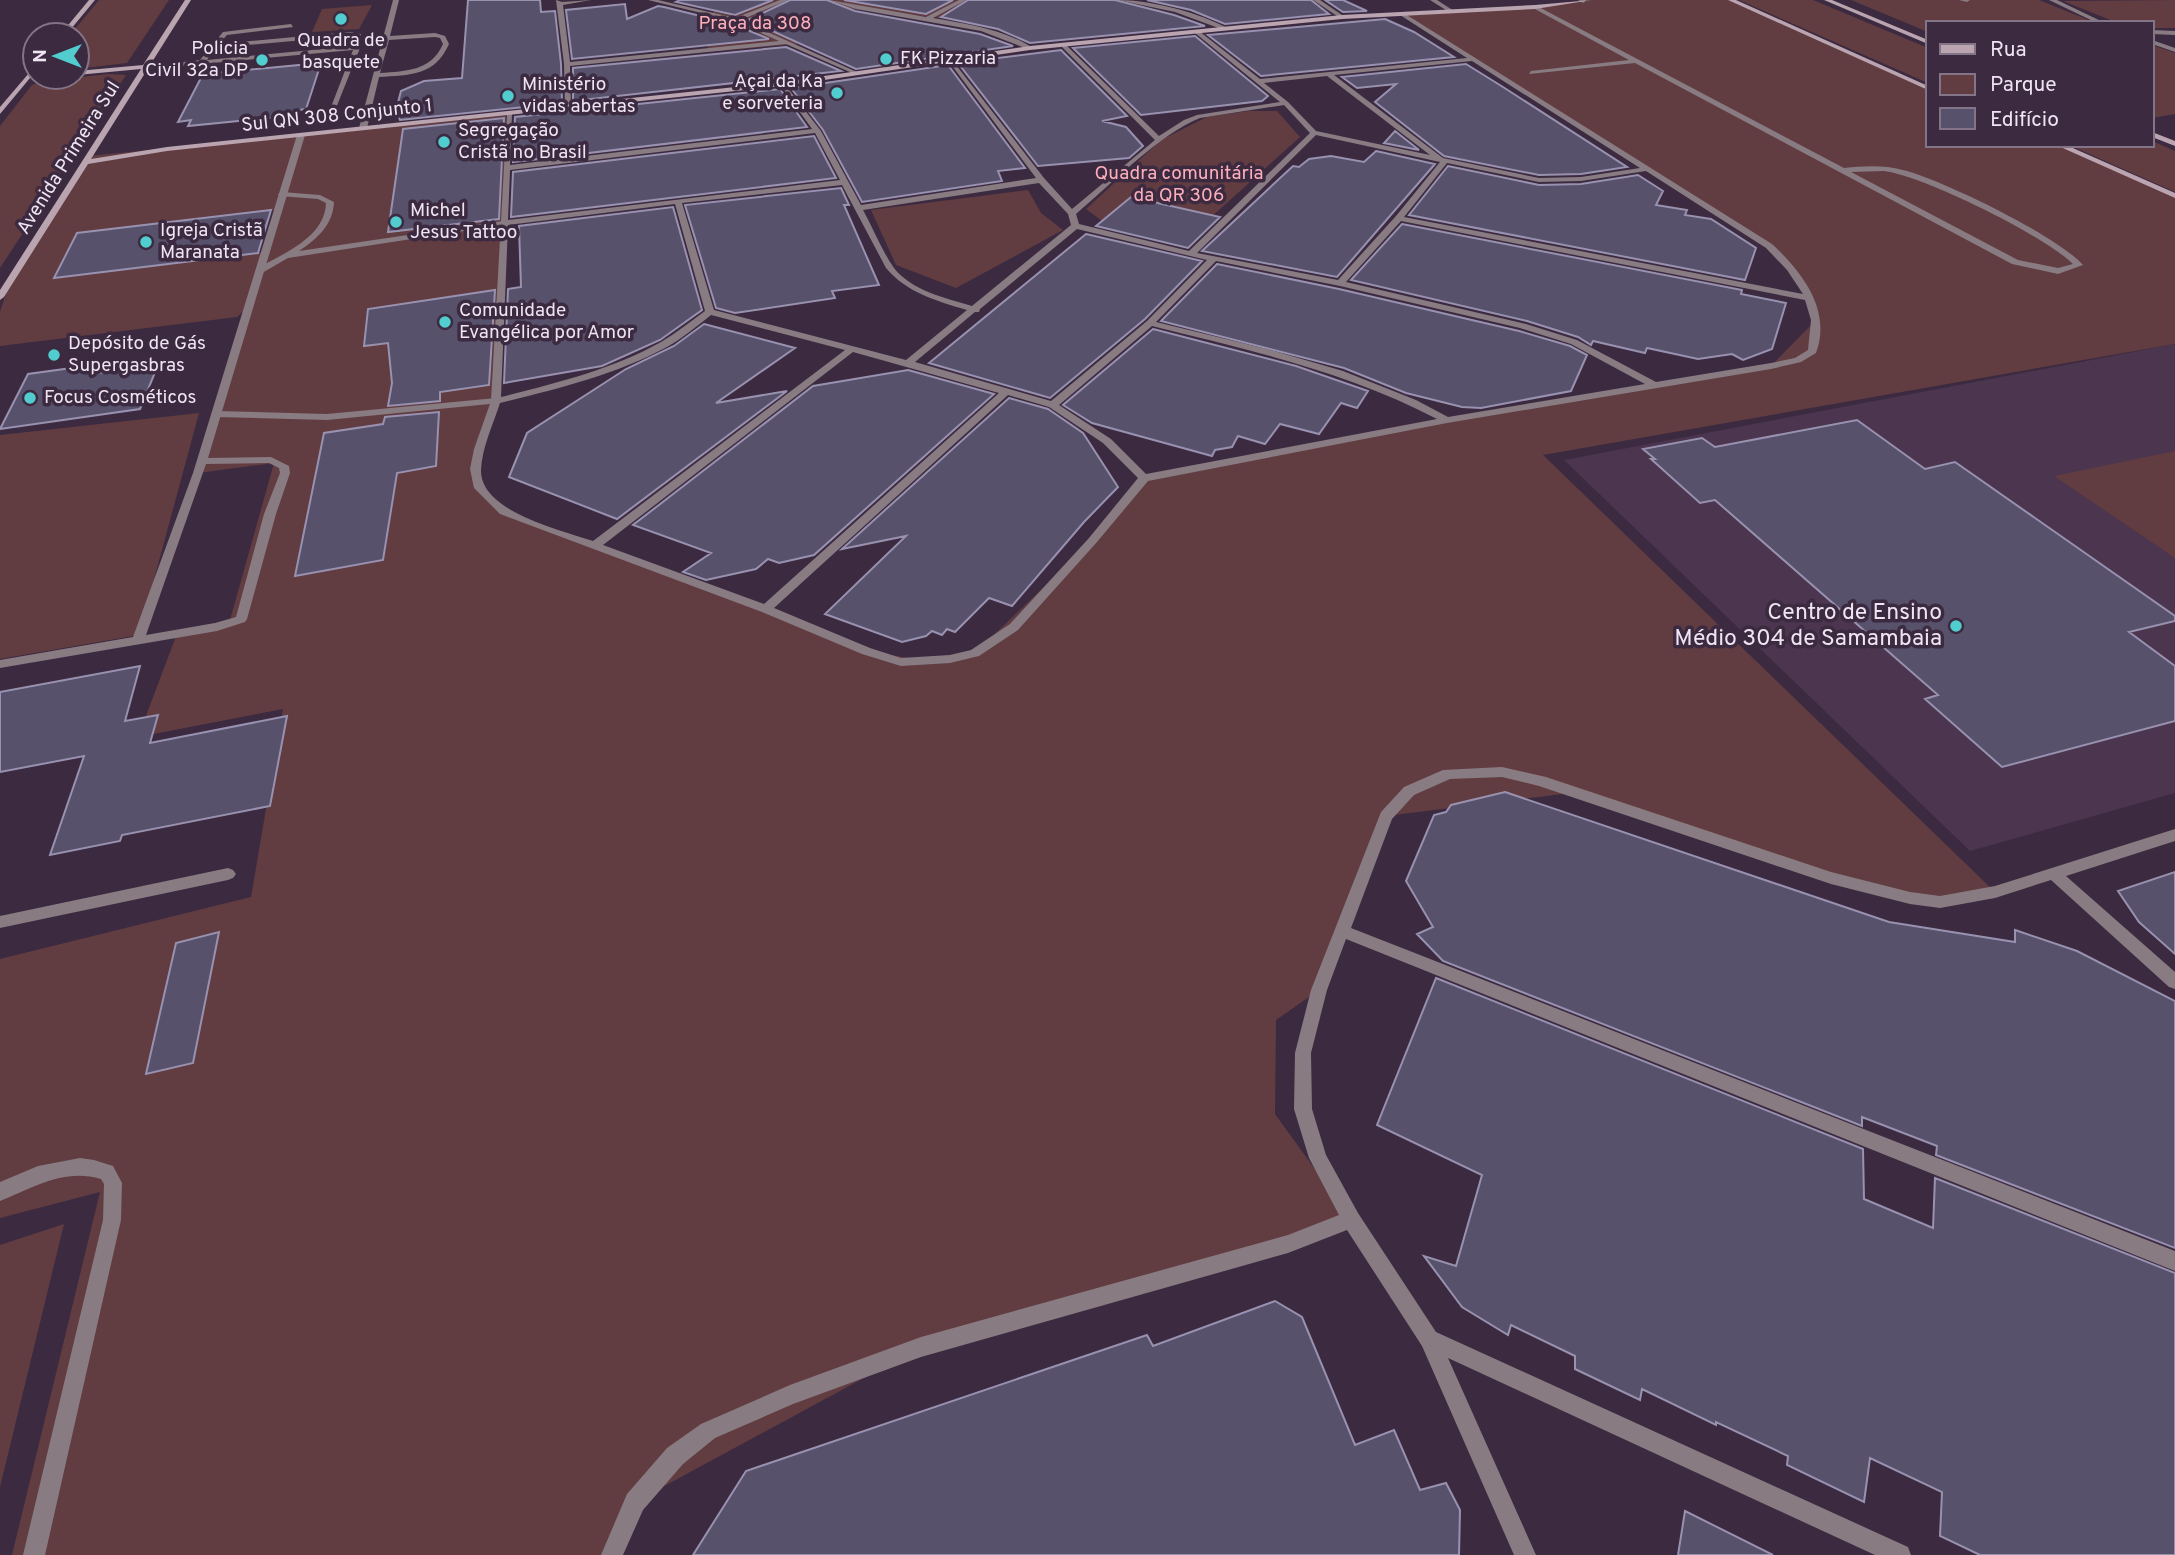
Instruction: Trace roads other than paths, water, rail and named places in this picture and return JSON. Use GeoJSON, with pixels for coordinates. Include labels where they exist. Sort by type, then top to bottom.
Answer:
{"type":"FeatureCollection","features":[{"type":"Feature","properties":{"kind":"main road"},"geometry":{"type":"LineString","coordinates":[[75,21],[92,0]]}},
{"type":"Feature","properties":{"kind":"main road","name":"Avenida Primeira Sul"},"geometry":{"type":"LineString","coordinates":[[0,297],[188,0]]}},
{"type":"Feature","properties":{"kind":"main road","name":"Sul QN 308 Conjunto 1"},"geometry":{"type":"LineString","coordinates":[[93,153],[167,149],[783,84],[1030,48],[1342,17],[1535,7],[1589,0]]}},
{"type":"Feature","properties":{"kind":"main road"},"geometry":{"type":"LineString","coordinates":[[1731,0],[1926,87]]}},
{"type":"Feature","properties":{"kind":"main road"},"geometry":{"type":"LineString","coordinates":[[1827,0],[1926,41]]}},
{"type":"Feature","properties":{"kind":"main road"},"geometry":{"type":"LineString","coordinates":[[91,72],[146,66]]}},
{"type":"Feature","properties":{"kind":"main road"},"geometry":{"type":"LineString","coordinates":[[0,112],[21,88]]}},
{"type":"Feature","properties":{"kind":"main road"},"geometry":{"type":"LineString","coordinates":[[2154,135],[2175,144]]}},
{"type":"Feature","properties":{"kind":"main road"},"geometry":{"type":"LineString","coordinates":[[2064,147],[2175,196]]}},
{"type":"Feature","properties":{"kind":"main road","name":"Sul QN 308 Conjunto 1"},"geometry":{"type":"LineString","coordinates":[[86,162],[167,149]]}},
{"type":"Feature","properties":{"kind":"street"},"geometry":{"type":"LineString","coordinates":[[363,128],[396,0]]}},
{"type":"Feature","properties":{"kind":"street"},"geometry":{"type":"LineString","coordinates":[[568,107],[567,64],[559,2],[588,0]]}},
{"type":"Feature","properties":{"kind":"street"},"geometry":{"type":"LineString","coordinates":[[651,0],[736,20],[854,72]]}},
{"type":"Feature","properties":{"kind":"street"},"geometry":{"type":"LineString","coordinates":[[736,20],[785,0]]}},
{"type":"Feature","properties":{"kind":"street"},"geometry":{"type":"LineString","coordinates":[[832,0],[867,10],[991,32],[1030,48]]}},
{"type":"Feature","properties":{"kind":"street"},"geometry":{"type":"LineString","coordinates":[[928,19],[963,0]]}},
{"type":"Feature","properties":{"kind":"street"},"geometry":{"type":"LineString","coordinates":[[1121,0],[1176,10],[1226,29]]}},
{"type":"Feature","properties":{"kind":"street"},"geometry":{"type":"LineString","coordinates":[[1316,0],[1342,17]]}},
{"type":"Feature","properties":{"kind":"street"},"geometry":{"type":"LineString","coordinates":[[1433,0],[1451,11]]}},
{"type":"Feature","properties":{"kind":"street"},"geometry":{"type":"LineString","coordinates":[[1962,0],[1967,0]]}},
{"type":"Feature","properties":{"kind":"street"},"geometry":{"type":"LineString","coordinates":[[2052,0],[2098,21]]}},
{"type":"Feature","properties":{"kind":"street"},"geometry":{"type":"LineString","coordinates":[[1535,7],[1841,171],[2015,262],[2042,270],[2058,271],[2079,265],[2076,258],[2051,243],[1911,174],[1874,168],[1841,171]]}},
{"type":"Feature","properties":{"kind":"street"},"geometry":{"type":"LineString","coordinates":[[509,114],[496,401],[479,457],[476,478],[484,493],[504,512],[766,609],[866,651],[901,662],[950,659],[975,653],[1014,627],[1093,540],[1144,478],[1447,420],[1771,366],[1798,360],[1813,351],[1816,338],[1810,299],[1800,279],[1769,246],[1402,14]]}},
{"type":"Feature","properties":{"kind":"street"},"geometry":{"type":"LineString","coordinates":[[202,62],[220,35],[291,26]]}},
{"type":"Feature","properties":{"kind":"street"},"geometry":{"type":"LineString","coordinates":[[1197,32],[1286,103],[1314,133],[1444,162],[1554,181],[1647,169]]}},
{"type":"Feature","properties":{"kind":"street"},"geometry":{"type":"LineString","coordinates":[[2154,32],[2175,33]]}},
{"type":"Feature","properties":{"kind":"street"},"geometry":{"type":"LineString","coordinates":[[213,46],[354,33],[360,36],[334,107]]}},
{"type":"Feature","properties":{"kind":"street"},"geometry":{"type":"LineString","coordinates":[[376,75],[422,70],[440,60],[446,44],[443,37],[435,35],[385,38]]}},
{"type":"Feature","properties":{"kind":"street"},"geometry":{"type":"LineString","coordinates":[[2154,42],[2175,50]]}},
{"type":"Feature","properties":{"kind":"street"},"geometry":{"type":"LineString","coordinates":[[567,64],[788,43]]}},
{"type":"Feature","properties":{"kind":"street"},"geometry":{"type":"LineString","coordinates":[[1064,46],[1159,140]]}},
{"type":"Feature","properties":{"kind":"street"},"geometry":{"type":"LineString","coordinates":[[146,66],[357,48]]}},
{"type":"Feature","properties":{"kind":"street"},"geometry":{"type":"LineString","coordinates":[[949,58],[1041,180],[1072,214],[1075,226]]}},
{"type":"Feature","properties":{"kind":"street"},"geometry":{"type":"LineString","coordinates":[[1260,81],[1471,59]]}},
{"type":"Feature","properties":{"kind":"street"},"geometry":{"type":"LineString","coordinates":[[1531,73],[1635,61]]}},
{"type":"Feature","properties":{"kind":"street"},"geometry":{"type":"LineString","coordinates":[[1328,74],[1444,162]]}},
{"type":"Feature","properties":{"kind":"street"},"geometry":{"type":"LineString","coordinates":[[783,84],[817,131],[897,278],[934,298],[976,310]]}},
{"type":"Feature","properties":{"kind":"street"},"geometry":{"type":"LineString","coordinates":[[1072,214],[1159,140],[1186,121],[1199,116],[1286,103]]}},
{"type":"Feature","properties":{"kind":"street"},"geometry":{"type":"LineString","coordinates":[[506,168],[817,131]]}},
{"type":"Feature","properties":{"kind":"street"},"geometry":{"type":"LineString","coordinates":[[1191,254],[1314,133]]}},
{"type":"Feature","properties":{"kind":"street"},"geometry":{"type":"LineString","coordinates":[[138,640],[201,461],[300,135]]}},
{"type":"Feature","properties":{"kind":"street"},"geometry":{"type":"LineString","coordinates":[[1340,284],[1444,162]]}},
{"type":"Feature","properties":{"kind":"street"},"geometry":{"type":"LineString","coordinates":[[859,208],[1041,180]]}},
{"type":"Feature","properties":{"kind":"street"},"geometry":{"type":"LineString","coordinates":[[285,257],[503,223],[846,181]]}},
{"type":"Feature","properties":{"kind":"street"},"geometry":{"type":"LineString","coordinates":[[259,271],[285,257],[314,236],[326,222],[332,209],[330,202],[320,197],[282,194]]}},
{"type":"Feature","properties":{"kind":"street"},"geometry":{"type":"LineString","coordinates":[[678,201],[710,312]]}},
{"type":"Feature","properties":{"kind":"street"},"geometry":{"type":"LineString","coordinates":[[1399,218],[1810,299]]}},
{"type":"Feature","properties":{"kind":"street"},"geometry":{"type":"LineString","coordinates":[[1075,226],[1551,334],[1574,342],[1654,385]]}},
{"type":"Feature","properties":{"kind":"street"},"geometry":{"type":"LineString","coordinates":[[908,363],[976,310],[1075,226]]}},
{"type":"Feature","properties":{"kind":"street"},"geometry":{"type":"LineString","coordinates":[[1053,405],[1150,323],[1214,258]]}},
{"type":"Feature","properties":{"kind":"street"},"geometry":{"type":"LineString","coordinates":[[710,312],[908,363],[1053,405],[1107,441],[1144,478]]}},
{"type":"Feature","properties":{"kind":"street"},"geometry":{"type":"LineString","coordinates":[[216,414],[327,417],[496,401],[613,369],[664,345],[710,312]]}},
{"type":"Feature","properties":{"kind":"street"},"geometry":{"type":"LineString","coordinates":[[1150,323],[1324,370],[1387,392],[1447,420]]}},
{"type":"Feature","properties":{"kind":"street"},"geometry":{"type":"LineString","coordinates":[[594,546],[850,350]]}},
{"type":"Feature","properties":{"kind":"street"},"geometry":{"type":"LineString","coordinates":[[766,609],[1006,392]]}},
{"type":"Feature","properties":{"kind":"street"},"geometry":{"type":"LineString","coordinates":[[0,664],[238,621],[243,614],[270,514],[285,473],[284,466],[271,460],[201,461]]}},
{"type":"Feature","properties":{"kind":"street"},"geometry":{"type":"LineString","coordinates":[[1525,1555],[1429,1339],[1351,1219],[1318,1158],[1303,1109],[1303,1053],[1319,990],[1386,816],[1409,791],[1448,774],[1472,771],[1502,772],[1541,781],[1831,878],[1910,898],[1954,901],[2055,875],[2175,835]]}},
{"type":"Feature","properties":{"kind":"street"},"geometry":{"type":"LineString","coordinates":[[0,922],[228,874]]}},
{"type":"Feature","properties":{"kind":"street"},"geometry":{"type":"LineString","coordinates":[[2055,875],[2175,982]]}},
{"type":"Feature","properties":{"kind":"street"},"geometry":{"type":"LineString","coordinates":[[1342,931],[2175,1261]]}},
{"type":"Feature","properties":{"kind":"street"},"geometry":{"type":"LineString","coordinates":[[0,1192],[38,1174],[82,1167],[107,1172],[113,1183],[112,1220],[34,1555]]}},
{"type":"Feature","properties":{"kind":"street"},"geometry":{"type":"LineString","coordinates":[[612,1555],[635,1502],[675,1457],[708,1431],[790,1395],[921,1347],[1288,1244],[1351,1219]]}},
{"type":"Feature","properties":{"kind":"street"},"geometry":{"type":"LineString","coordinates":[[1429,1339],[1900,1555]]}},
{"type":"Feature","properties":{"kind":"place","name":"Quadra de basquete"},"geometry":{"type":"Point","coordinates":[341,19]}},
{"type":"Feature","properties":{"kind":"place","name":"FK Pizzaria"},"geometry":{"type":"Point","coordinates":[886,59]}},
{"type":"Feature","properties":{"kind":"place","name":"Policia Civil 32a DP"},"geometry":{"type":"Point","coordinates":[262,60]}},
{"type":"Feature","properties":{"kind":"place","name":"Açai da Ka e sorveteria"},"geometry":{"type":"Point","coordinates":[837,93]}},
{"type":"Feature","properties":{"kind":"place","name":"Ministério vidas abertas"},"geometry":{"type":"Point","coordinates":[508,96]}},
{"type":"Feature","properties":{"kind":"place","name":"Segregação Cristã no Brasil"},"geometry":{"type":"Point","coordinates":[444,142]}},
{"type":"Feature","properties":{"kind":"place","name":"Michel Jesus Tattoo"},"geometry":{"type":"Point","coordinates":[396,222]}},
{"type":"Feature","properties":{"kind":"place","name":"Igreja Cristã Maranata"},"geometry":{"type":"Point","coordinates":[146,242]}},
{"type":"Feature","properties":{"kind":"place","name":"Comunidade Evangélica por Amor"},"geometry":{"type":"Point","coordinates":[445,322]}},
{"type":"Feature","properties":{"kind":"place","name":"Depósito de Gás Supergasbras"},"geometry":{"type":"Point","coordinates":[54,355]}},
{"type":"Feature","properties":{"kind":"place","name":"Focus Cosméticos"},"geometry":{"type":"Point","coordinates":[30,398]}},
{"type":"Feature","properties":{"kind":"place","name":"Centro de Ensino Médio 304 de Samambaia"},"geometry":{"type":"Point","coordinates":[1956,626]}},
{"type":"Feature","properties":{"kind":"park label","name":"Praça da 308"},"geometry":{"type":"Point","coordinates":[755,24]}},
{"type":"Feature","properties":{"kind":"park label","name":"Quadra comunitária da QR 306"},"geometry":{"type":"Point","coordinates":[1179,185]}}]}
